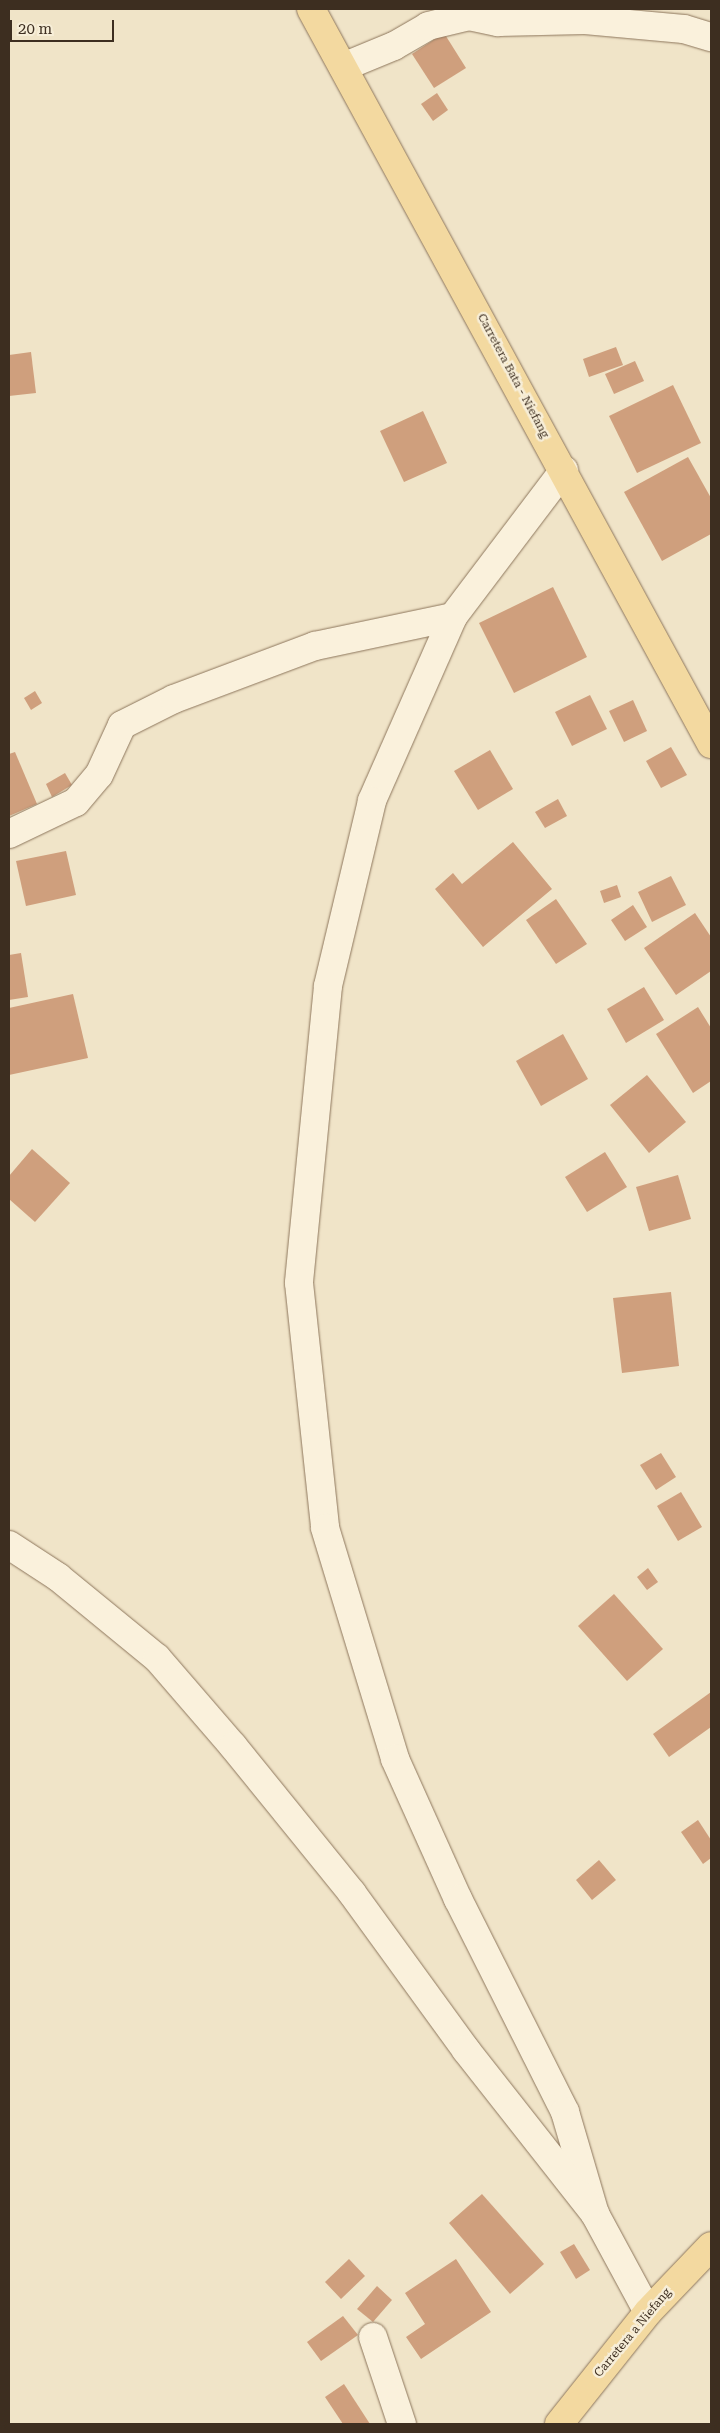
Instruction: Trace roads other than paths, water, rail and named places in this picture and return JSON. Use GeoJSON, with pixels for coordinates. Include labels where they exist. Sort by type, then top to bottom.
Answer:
{"type":"FeatureCollection","features":[{"type":"Feature","properties":{"kind":"main road","name":"Carretera Bata - Niefang"},"geometry":{"type":"LineString","coordinates":[[311,9],[564,470],[711,744]]}},
{"type":"Feature","properties":{"kind":"main road","name":"Carretera a Niefang"},"geometry":{"type":"LineString","coordinates":[[559,2424],[648,2312],[711,2246]]}},
{"type":"Feature","properties":{"kind":"street"},"geometry":{"type":"LineString","coordinates":[[343,67],[394,46],[428,26],[469,16],[498,22],[585,20],[684,29],[711,37]]}},
{"type":"Feature","properties":{"kind":"street"},"geometry":{"type":"LineString","coordinates":[[564,470],[454,617],[372,801],[328,986],[299,1283],[324,1528],[395,1759],[458,1899],[565,2112],[596,2214]]}},
{"type":"Feature","properties":{"kind":"street"},"geometry":{"type":"LineString","coordinates":[[9,834],[76,802],[99,775],[122,725],[174,700],[315,646],[454,617]]}},
{"type":"Feature","properties":{"kind":"street"},"geometry":{"type":"LineString","coordinates":[[9,1545],[58,1577],[157,1658],[352,1892],[466,2050],[596,2214],[648,2312]]}},
{"type":"Feature","properties":{"kind":"street"},"geometry":{"type":"LineString","coordinates":[[373,2337],[402,2424]]}}]}
